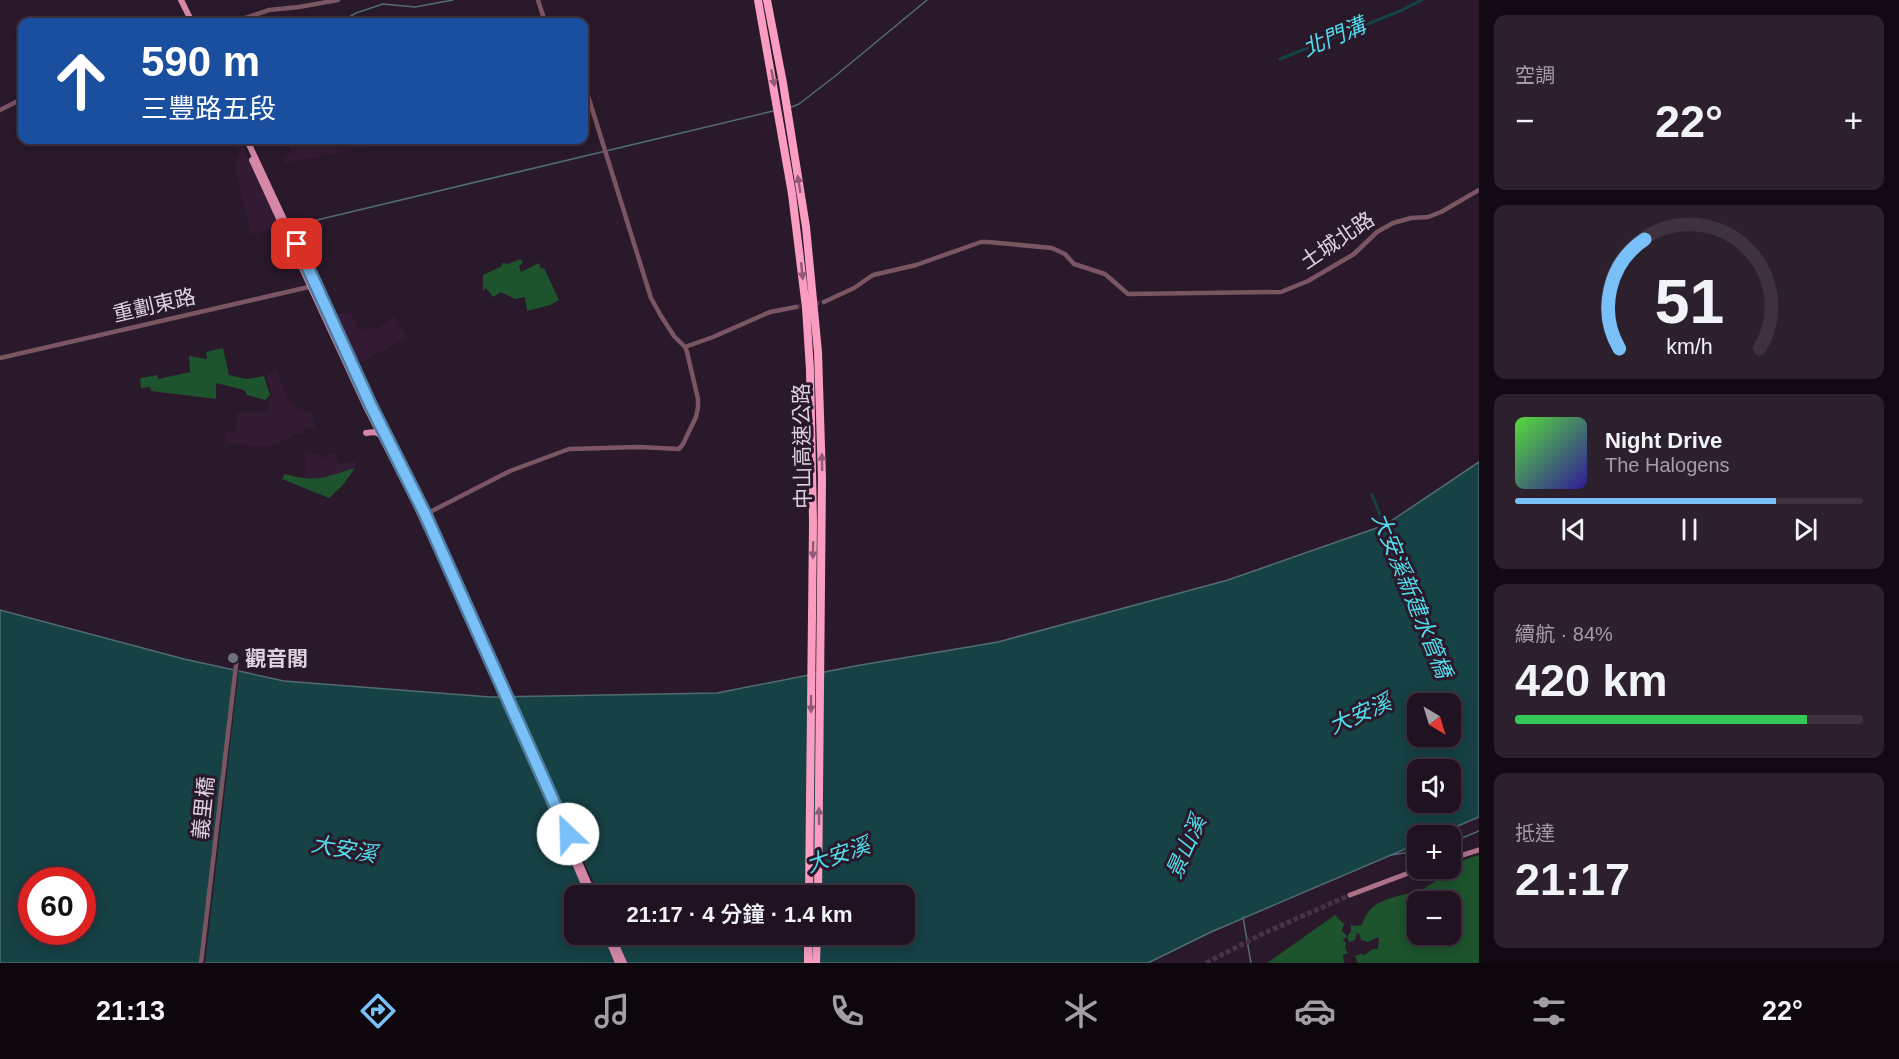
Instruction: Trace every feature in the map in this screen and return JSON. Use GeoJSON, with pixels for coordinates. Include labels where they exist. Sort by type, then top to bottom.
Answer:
{"type":"FeatureCollection","features":[{"type":"Feature","properties":{"kind":"highway","name":"中山高速公路"},"geometry":{"type":"LineString","coordinates":[[759,0],[786,151],[806,308],[813,478],[809,885]]}},
{"type":"Feature","properties":{"kind":"highway","name":"中山高速公路"},"geometry":{"type":"LineString","coordinates":[[767,0],[806,227],[813,289],[821,425],[818,885]]}},
{"type":"Feature","properties":{"kind":"highway"},"geometry":{"type":"LineString","coordinates":[[808,945],[808,963]]}},
{"type":"Feature","properties":{"kind":"highway"},"geometry":{"type":"LineString","coordinates":[[816,963],[817,945]]}},
{"type":"Feature","properties":{"kind":"main road"},"geometry":{"type":"LineString","coordinates":[[179,0],[186,18]]}},
{"type":"Feature","properties":{"kind":"main road"},"geometry":{"type":"LineString","coordinates":[[179,0],[190,18]]}},
{"type":"Feature","properties":{"kind":"main road"},"geometry":{"type":"LineString","coordinates":[[247,144],[423,515],[589,885]]}},
{"type":"Feature","properties":{"kind":"main road"},"geometry":{"type":"LineString","coordinates":[[314,286],[380,434],[423,515]]}},
{"type":"Feature","properties":{"kind":"main road"},"geometry":{"type":"LineString","coordinates":[[366,433],[380,434]]}},
{"type":"Feature","properties":{"kind":"main road"},"geometry":{"type":"LineString","coordinates":[[451,576],[584,885]]}},
{"type":"Feature","properties":{"kind":"main road"},"geometry":{"type":"LineString","coordinates":[[1461,856],[1479,850]]}},
{"type":"Feature","properties":{"kind":"main road"},"geometry":{"type":"LineString","coordinates":[[1350,895],[1407,874]]}},
{"type":"Feature","properties":{"kind":"main road"},"geometry":{"type":"LineString","coordinates":[[611,945],[618,963]]}},
{"type":"Feature","properties":{"kind":"main road"},"geometry":{"type":"LineString","coordinates":[[616,945],[624,963]]}},
{"type":"Feature","properties":{"kind":"street"},"geometry":{"type":"LineString","coordinates":[[246,18],[269,10],[299,8],[338,0]]}},
{"type":"Feature","properties":{"kind":"street"},"geometry":{"type":"LineString","coordinates":[[538,0],[544,18]]}},
{"type":"Feature","properties":{"kind":"street"},"geometry":{"type":"LineString","coordinates":[[423,515],[510,471],[569,449],[639,447],[679,449],[696,417],[698,399],[685,346],[667,326],[651,298],[588,97]]}},
{"type":"Feature","properties":{"kind":"street"},"geometry":{"type":"LineString","coordinates":[[0,110],[18,101]]}},
{"type":"Feature","properties":{"kind":"street","name":"土城北路"},"geometry":{"type":"LineString","coordinates":[[824,302],[854,288],[873,275],[916,265],[981,242],[1052,248],[1065,254],[1074,264],[1105,274],[1126,294],[1281,292],[1308,281],[1354,254],[1372,236],[1393,223],[1411,218],[1428,217],[1479,190]]}},
{"type":"Feature","properties":{"kind":"street","name":"重劃東路"},"geometry":{"type":"LineString","coordinates":[[0,358],[314,286]]}},
{"type":"Feature","properties":{"kind":"street"},"geometry":{"type":"LineString","coordinates":[[685,346],[720,334],[770,312],[796,307]]}},
{"type":"Feature","properties":{"kind":"street","name":"義里橋"},"geometry":{"type":"LineString","coordinates":[[201,963],[237,657]]}},
{"type":"Feature","properties":{"kind":"shaded area"},"geometry":{"type":"Polygon","coordinates":[[[230,144],[242,144],[282,228],[251,235],[235,166],[239,150],[230,144]]]}},
{"type":"Feature","properties":{"kind":"shaded area"},"geometry":{"type":"Polygon","coordinates":[[[288,144],[380,144],[285,164],[281,158],[292,152],[288,144]]]}},
{"type":"Feature","properties":{"kind":"shaded area"},"geometry":{"type":"Polygon","coordinates":[[[340,313],[351,314],[358,326],[357,329],[377,328],[395,315],[407,338],[359,363],[353,357],[332,316],[340,313]]]}},
{"type":"Feature","properties":{"kind":"shaded area"},"geometry":{"type":"Polygon","coordinates":[[[277,371],[287,399],[297,408],[312,412],[315,428],[304,429],[305,433],[293,434],[292,438],[280,441],[279,444],[254,447],[226,443],[225,433],[237,430],[237,413],[247,413],[247,411],[267,413],[272,397],[266,375],[277,371]]]}},
{"type":"Feature","properties":{"kind":"shaded area"},"geometry":{"type":"Polygon","coordinates":[[[305,451],[328,458],[328,454],[336,453],[338,463],[358,461],[355,468],[345,472],[326,478],[305,480],[305,451]]]}},
{"type":"Feature","properties":{"kind":"green space"},"geometry":{"type":"Polygon","coordinates":[[[521,259],[523,263],[519,266],[521,272],[539,263],[541,269],[544,268],[559,300],[550,305],[527,311],[525,297],[515,299],[501,292],[493,297],[486,288],[483,291],[483,275],[502,266],[502,263],[508,264],[521,259]]]}},
{"type":"Feature","properties":{"kind":"green space"},"geometry":{"type":"Polygon","coordinates":[[[223,348],[229,375],[247,379],[264,376],[270,395],[265,400],[247,395],[244,390],[216,383],[216,399],[151,391],[150,387],[141,388],[140,378],[157,375],[158,379],[190,372],[189,356],[207,359],[206,352],[223,348]]]}},
{"type":"Feature","properties":{"kind":"green space"},"geometry":{"type":"Polygon","coordinates":[[[355,468],[343,485],[329,498],[282,479],[285,474],[321,478],[355,468]]]}},
{"type":"Feature","properties":{"kind":"green space"},"geometry":{"type":"Polygon","coordinates":[[[1479,855],[1479,963],[1358,963],[1355,956],[1378,949],[1379,937],[1368,942],[1361,940],[1357,932],[1355,940],[1349,942],[1347,937],[1351,931],[1351,925],[1362,925],[1371,909],[1378,904],[1407,894],[1407,945],[1461,945],[1461,891],[1416,891],[1437,880],[1461,879],[1461,861],[1479,855]]]}},
{"type":"Feature","properties":{"kind":"green space"},"geometry":{"type":"Polygon","coordinates":[[[1335,915],[1344,924],[1342,931],[1347,936],[1343,940],[1348,953],[1343,955],[1344,963],[1267,963],[1335,915]]]}},
{"type":"Feature","properties":{"kind":"water"},"geometry":{"type":"Polygon","coordinates":[[[1479,462],[1479,817],[1460,825],[1407,825],[1407,848],[1211,932],[1148,963],[0,963],[0,610],[184,659],[284,681],[490,697],[717,693],[855,666],[998,642],[1228,580],[1385,525],[1479,462]]]}},
{"type":"Feature","properties":{"kind":"pier"},"geometry":{"type":"Polygon","coordinates":[[[235,667],[239,668],[205,963],[201,963],[235,667]]]}},
{"type":"Feature","properties":{"kind":"pier"},"geometry":{"type":"Polygon","coordinates":[[[500,694],[510,694],[595,885],[585,885],[500,694]]]}},
{"type":"Feature","properties":{"kind":"waterway"},"geometry":{"type":"LineString","coordinates":[[348,18],[383,4],[415,7],[453,0]]}},
{"type":"Feature","properties":{"kind":"waterway"},"geometry":{"type":"LineString","coordinates":[[789,108],[799,104],[834,77],[927,0]]}},
{"type":"Feature","properties":{"kind":"waterway","name":"北門溝"},"geometry":{"type":"LineString","coordinates":[[1280,59],[1422,0]]}},
{"type":"Feature","properties":{"kind":"waterway"},"geometry":{"type":"LineString","coordinates":[[292,226],[773,111]]}},
{"type":"Feature","properties":{"kind":"waterway","name":"大安溪新建水管橋"},"geometry":{"type":"LineString","coordinates":[[1372,495],[1385,527]]}},
{"type":"Feature","properties":{"kind":"waterway"},"geometry":{"type":"LineString","coordinates":[[1461,838],[1479,831]]}},
{"type":"Feature","properties":{"kind":"waterway"},"geometry":{"type":"LineString","coordinates":[[1391,855],[1407,853]]}},
{"type":"Feature","properties":{"kind":"waterway"},"geometry":{"type":"LineString","coordinates":[[1243,917],[1251,963]]}},
{"type":"Feature","properties":{"kind":"tunnel"},"geometry":{"type":"LineString","coordinates":[[796,307],[824,302]]}},
{"type":"Feature","properties":{"kind":"tunnel"},"geometry":{"type":"LineString","coordinates":[[1206,963],[1262,934],[1350,895]]}},
{"type":"Feature","properties":{"kind":"place","name":"觀音閣"},"geometry":{"type":"Point","coordinates":[233,658]}},
{"type":"Feature","properties":{"kind":"route"},"geometry":{"type":"LineString","coordinates":[[297,244],[371,406],[425,514],[568,834]]}},
{"type":"Feature","properties":{"kind":"water label","name":"大安溪"},"geometry":{"type":"Point","coordinates":[1360,714]}},
{"type":"Feature","properties":{"kind":"water label","name":"景山溪"},"geometry":{"type":"Point","coordinates":[1186,847]}},
{"type":"Feature","properties":{"kind":"water label","name":"大安溪"},"geometry":{"type":"Point","coordinates":[344,849]}},
{"type":"Feature","properties":{"kind":"water label","name":"大安溪"},"geometry":{"type":"Point","coordinates":[838,855]}}]}
